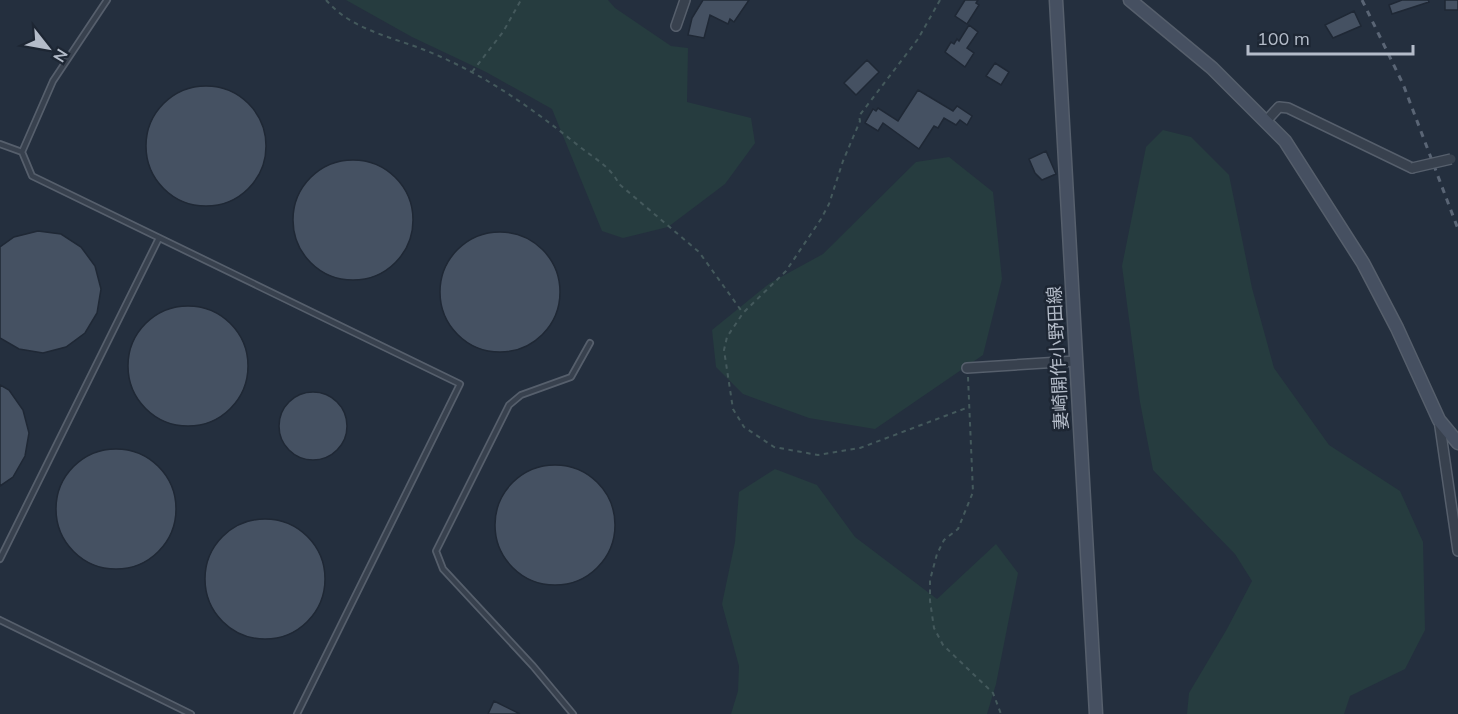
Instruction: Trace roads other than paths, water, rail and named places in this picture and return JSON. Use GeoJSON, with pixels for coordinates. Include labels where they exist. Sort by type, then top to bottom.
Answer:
{"type":"FeatureCollection","features":[{"type":"Feature","properties":{"kind":"main road","name":"妻崎開作小野田線"},"geometry":{"type":"LineString","coordinates":[[1056,0],[1096,714]]}},
{"type":"Feature","properties":{"kind":"main road"},"geometry":{"type":"LineString","coordinates":[[1130,0],[1212,68],[1267,120],[1285,141],[1363,263],[1397,328],[1439,420],[1458,443]]}},
{"type":"Feature","properties":{"kind":"street"},"geometry":{"type":"LineString","coordinates":[[676,26],[685,0]]}},
{"type":"Feature","properties":{"kind":"street"},"geometry":{"type":"LineString","coordinates":[[1267,120],[1279,107],[1288,108],[1412,168],[1455,158]]}},
{"type":"Feature","properties":{"kind":"street"},"geometry":{"type":"LineString","coordinates":[[968,368],[1076,361]]}},
{"type":"Feature","properties":{"kind":"street"},"geometry":{"type":"LineString","coordinates":[[1439,420],[1458,551]]}},
{"type":"Feature","properties":{"kind":"lane"},"geometry":{"type":"LineString","coordinates":[[107,0],[53,81],[22,152],[32,176],[460,384],[297,714]]}},
{"type":"Feature","properties":{"kind":"lane"},"geometry":{"type":"LineString","coordinates":[[0,144],[22,152]]}},
{"type":"Feature","properties":{"kind":"lane"},"geometry":{"type":"LineString","coordinates":[[0,559],[159,238]]}},
{"type":"Feature","properties":{"kind":"lane"},"geometry":{"type":"LineString","coordinates":[[573,714],[533,666],[443,569],[436,551],[509,405],[521,395],[571,376],[590,343]]}},
{"type":"Feature","properties":{"kind":"lane"},"geometry":{"type":"LineString","coordinates":[[0,620],[191,714]]}},
{"type":"Feature","properties":{"kind":"railway"},"geometry":{"type":"LineString","coordinates":[[1362,0],[1403,84],[1458,229]]}}]}
